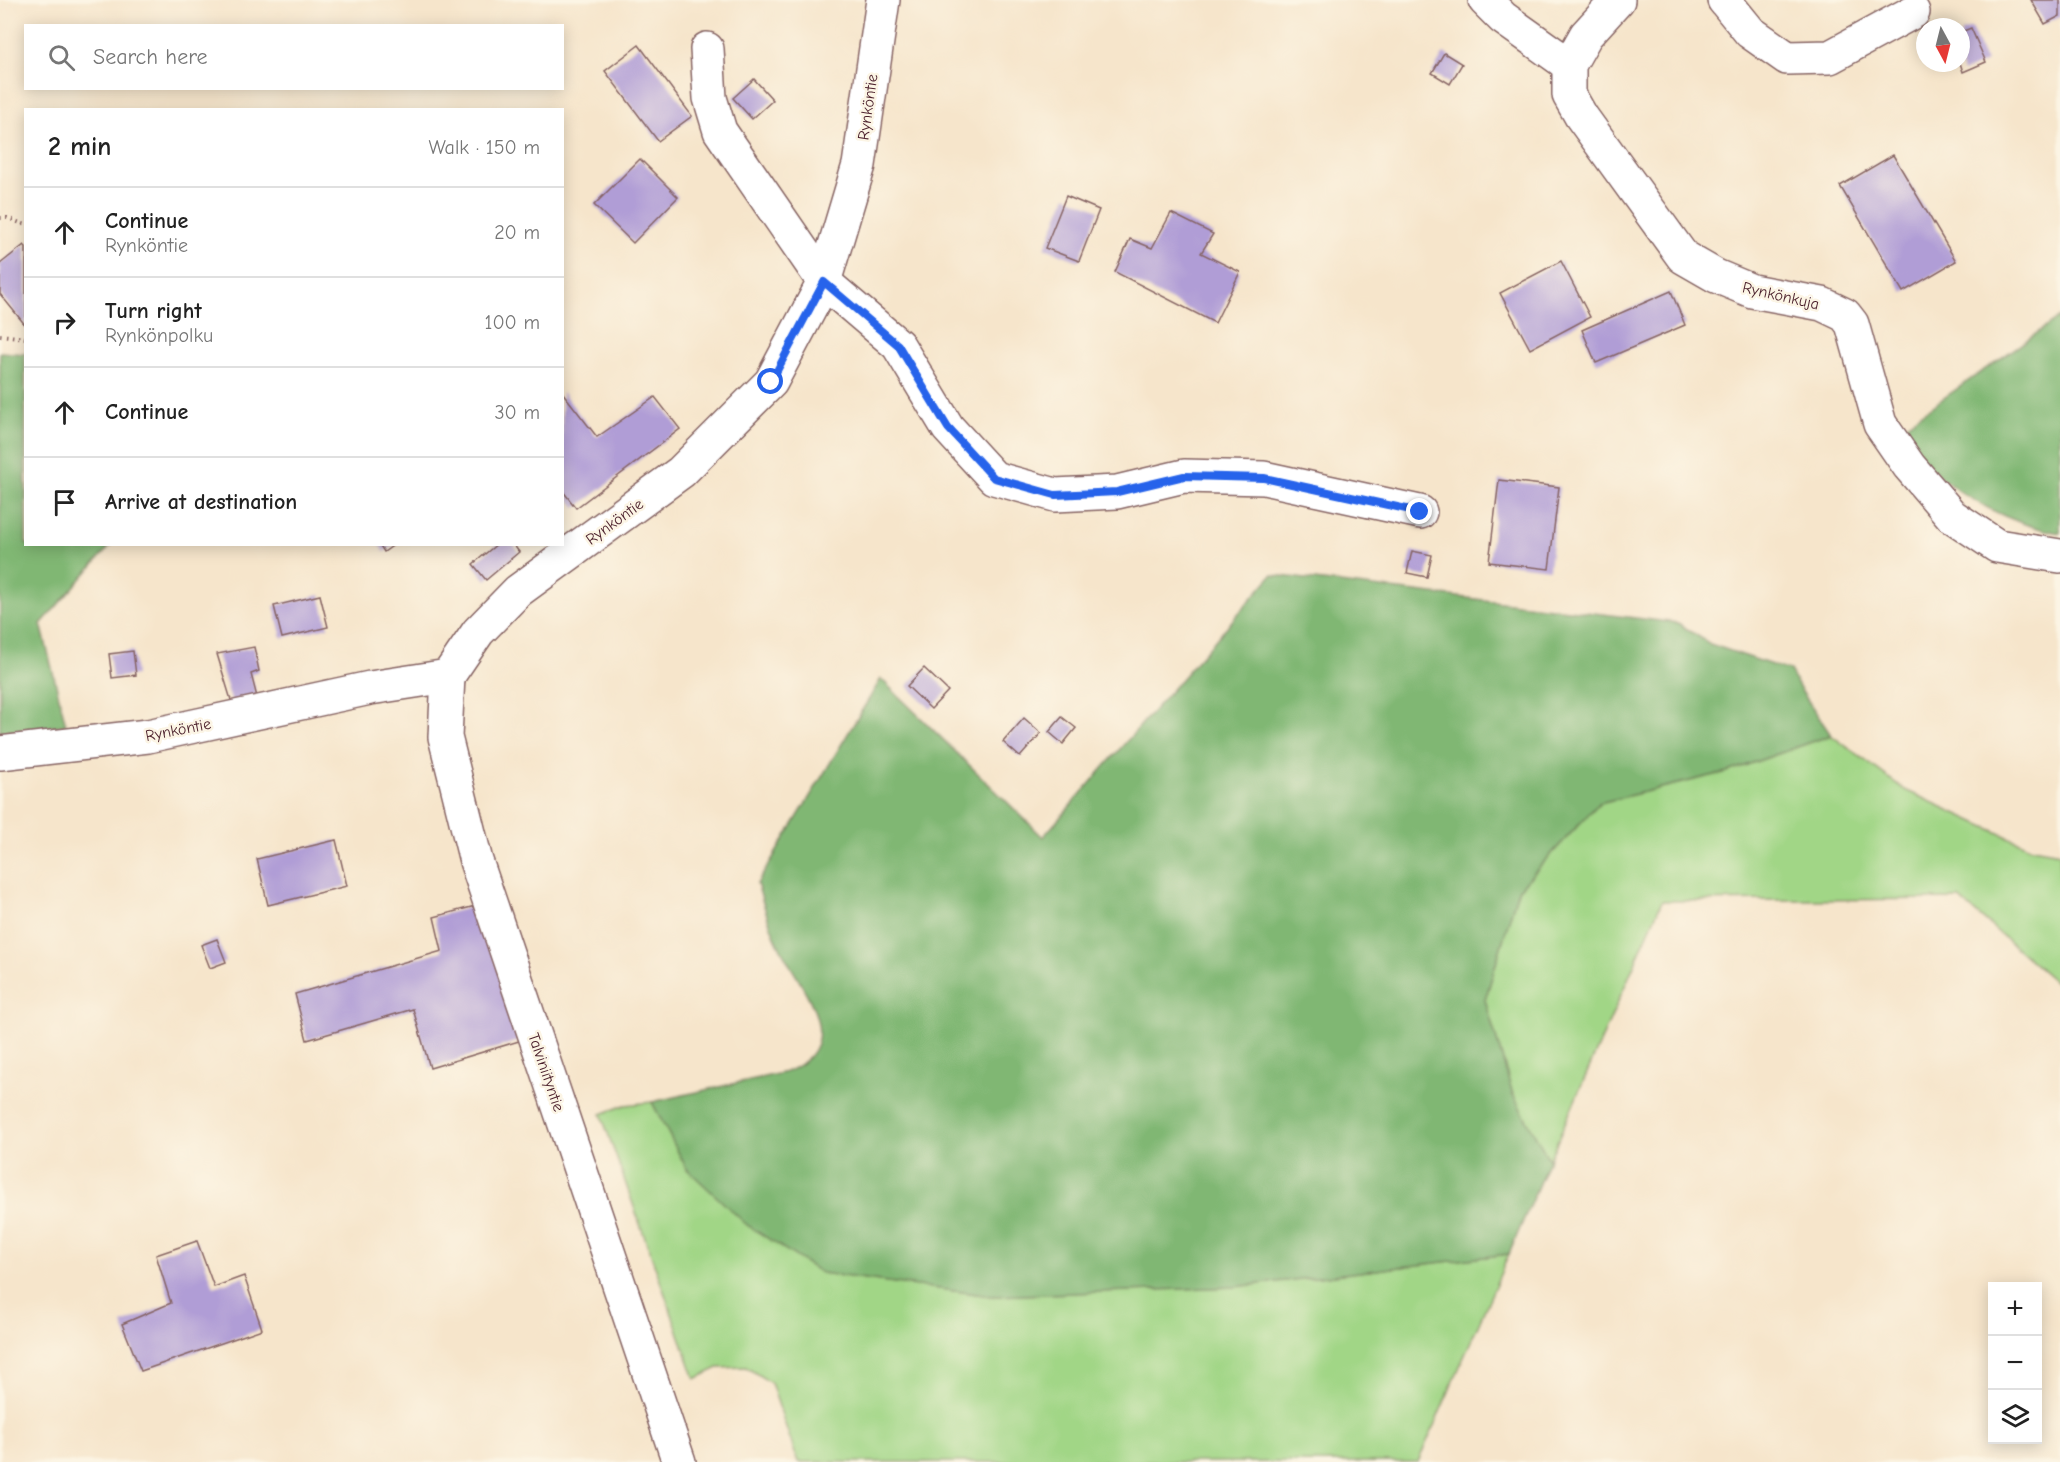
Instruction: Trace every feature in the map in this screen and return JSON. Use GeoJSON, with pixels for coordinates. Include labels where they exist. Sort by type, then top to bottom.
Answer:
{"type":"FeatureCollection","features":[{"type":"Feature","properties":{"kind":"street","name":"Rynköntie"},"geometry":{"type":"LineString","coordinates":[[0,753],[148,736],[370,688],[448,676],[478,632],[518,591],[681,472],[771,382],[824,282],[859,165],[883,0]]}},
{"type":"Feature","properties":{"kind":"street"},"geometry":{"type":"LineString","coordinates":[[1485,0],[1503,18],[1569,65]]}},
{"type":"Feature","properties":{"kind":"street","name":"Rynkönkuja"},"geometry":{"type":"LineString","coordinates":[[1618,0],[1586,35],[1569,65],[1569,95],[1581,116],[1683,257],[1716,276],[1752,291],[1822,303],[1845,315],[1852,324],[1880,423],[1908,466],[1952,516],[1997,546],[2060,556]]}},
{"type":"Feature","properties":{"kind":"street"},"geometry":{"type":"LineString","coordinates":[[1724,0],[1750,32],[1787,58],[1830,57],[1913,12]]}},
{"type":"Feature","properties":{"kind":"street"},"geometry":{"type":"LineString","coordinates":[[707,49],[710,98],[720,131],[824,282],[898,345],[948,428],[994,478],[1055,495],[1117,492],[1184,476],[1264,478],[1420,512]]}},
{"type":"Feature","properties":{"kind":"street","name":"Talviniityntie"},"geometry":{"type":"LineString","coordinates":[[448,676],[445,737],[476,861],[679,1462]]}},
{"type":"Feature","properties":{"kind":"path"},"geometry":{"type":"LineString","coordinates":[[0,218],[24,224]]}},
{"type":"Feature","properties":{"kind":"path"},"geometry":{"type":"LineString","coordinates":[[0,335],[24,338]]}},
{"type":"Feature","properties":{"kind":"green space"},"geometry":{"type":"Polygon","coordinates":[[[2060,317],[2060,533],[2014,520],[1971,499],[1938,476],[1895,432],[2060,317]]]}},
{"type":"Feature","properties":{"kind":"green space"},"geometry":{"type":"Polygon","coordinates":[[[0,352],[24,354],[24,546],[110,546],[41,624],[66,725],[0,732],[0,352]]]}},
{"type":"Feature","properties":{"kind":"green space"},"geometry":{"type":"Polygon","coordinates":[[[1272,575],[1678,623],[1710,644],[1790,671],[1831,735],[1727,772],[1599,803],[1518,890],[1485,1000],[1513,1095],[1549,1160],[1509,1254],[1234,1287],[992,1296],[821,1273],[747,1225],[687,1169],[652,1102],[786,1072],[806,1060],[816,1046],[819,1030],[815,1013],[775,938],[757,884],[881,679],[1043,837],[1272,575]]]}},
{"type":"Feature","properties":{"kind":"green space"},"geometry":{"type":"Polygon","coordinates":[[[1831,735],[1905,790],[2032,848],[2060,853],[2060,986],[1960,899],[1662,901],[1549,1160],[1513,1095],[1485,1000],[1518,890],[1599,803],[1727,772],[1831,735]]]}},
{"type":"Feature","properties":{"kind":"green space"},"geometry":{"type":"Polygon","coordinates":[[[652,1102],[687,1169],[821,1273],[992,1296],[1234,1287],[1509,1254],[1418,1462],[798,1462],[771,1383],[746,1367],[718,1368],[695,1379],[601,1114],[625,1105],[652,1102]]]}},
{"type":"Feature","properties":{"kind":"building"},"geometry":{"type":"Polygon","coordinates":[[[2031,0],[2060,0],[2060,16],[2045,24],[2031,0]]]}},
{"type":"Feature","properties":{"kind":"building"},"geometry":{"type":"Polygon","coordinates":[[[1970,28],[1986,62],[1970,69],[1970,28]]]}},
{"type":"Feature","properties":{"kind":"building"},"geometry":{"type":"Polygon","coordinates":[[[639,45],[692,116],[658,141],[605,71],[639,45]]]}},
{"type":"Feature","properties":{"kind":"building"},"geometry":{"type":"Polygon","coordinates":[[[1444,53],[1462,64],[1450,84],[1432,73],[1444,53]]]}},
{"type":"Feature","properties":{"kind":"building"},"geometry":{"type":"Polygon","coordinates":[[[754,79],[773,100],[752,119],[733,98],[754,79]]]}},
{"type":"Feature","properties":{"kind":"building"},"geometry":{"type":"Polygon","coordinates":[[[1893,155],[1956,261],[1903,292],[1840,186],[1893,155]]]}},
{"type":"Feature","properties":{"kind":"building"},"geometry":{"type":"Polygon","coordinates":[[[640,159],[678,197],[633,243],[594,205],[640,159]]]}},
{"type":"Feature","properties":{"kind":"building"},"geometry":{"type":"Polygon","coordinates":[[[1066,196],[1099,210],[1079,261],[1045,248],[1066,196]]]}},
{"type":"Feature","properties":{"kind":"building"},"geometry":{"type":"Polygon","coordinates":[[[1171,213],[1213,234],[1201,253],[1240,272],[1215,323],[1115,272],[1130,239],[1152,248],[1171,213]]]}},
{"type":"Feature","properties":{"kind":"building"},"geometry":{"type":"Polygon","coordinates":[[[24,245],[24,324],[0,294],[0,264],[24,245]]]}},
{"type":"Feature","properties":{"kind":"building"},"geometry":{"type":"Polygon","coordinates":[[[1561,261],[1590,317],[1530,349],[1500,293],[1561,261]]]}},
{"type":"Feature","properties":{"kind":"building"},"geometry":{"type":"Polygon","coordinates":[[[1671,291],[1685,325],[1596,363],[1582,330],[1671,291]]]}},
{"type":"Feature","properties":{"kind":"building"},"geometry":{"type":"Polygon","coordinates":[[[564,395],[597,437],[655,397],[680,429],[576,508],[564,493],[564,395]]]}},
{"type":"Feature","properties":{"kind":"building"},"geometry":{"type":"Polygon","coordinates":[[[1499,480],[1559,487],[1549,569],[1489,562],[1499,480]]]}},
{"type":"Feature","properties":{"kind":"building"},"geometry":{"type":"Polygon","coordinates":[[[380,546],[392,546],[384,552],[380,546]]]}},
{"type":"Feature","properties":{"kind":"building"},"geometry":{"type":"Polygon","coordinates":[[[495,546],[514,546],[519,552],[486,580],[473,564],[495,546]]]}},
{"type":"Feature","properties":{"kind":"building"},"geometry":{"type":"Polygon","coordinates":[[[1412,551],[1432,555],[1427,577],[1407,573],[1412,551]]]}},
{"type":"Feature","properties":{"kind":"building"},"geometry":{"type":"Polygon","coordinates":[[[320,595],[328,627],[282,638],[274,606],[320,595]]]}},
{"type":"Feature","properties":{"kind":"building"},"geometry":{"type":"Polygon","coordinates":[[[254,647],[259,671],[251,674],[259,705],[234,710],[217,654],[254,647]]]}},
{"type":"Feature","properties":{"kind":"building"},"geometry":{"type":"Polygon","coordinates":[[[133,651],[136,675],[112,678],[109,654],[133,651]]]}},
{"type":"Feature","properties":{"kind":"building"},"geometry":{"type":"Polygon","coordinates":[[[924,668],[948,691],[931,709],[907,686],[924,668]]]}},
{"type":"Feature","properties":{"kind":"building"},"geometry":{"type":"Polygon","coordinates":[[[1062,717],[1076,728],[1063,744],[1049,732],[1062,717]]]}},
{"type":"Feature","properties":{"kind":"building"},"geometry":{"type":"Polygon","coordinates":[[[1024,718],[1041,733],[1020,757],[1003,742],[1024,718]]]}},
{"type":"Feature","properties":{"kind":"building"},"geometry":{"type":"Polygon","coordinates":[[[336,840],[347,886],[268,905],[257,859],[336,840]]]}},
{"type":"Feature","properties":{"kind":"building"},"geometry":{"type":"Polygon","coordinates":[[[479,905],[519,1041],[430,1068],[413,1009],[307,1040],[295,994],[442,951],[434,917],[479,905]]]}},
{"type":"Feature","properties":{"kind":"building"},"geometry":{"type":"Polygon","coordinates":[[[217,939],[226,962],[210,968],[201,945],[217,939]]]}},
{"type":"Feature","properties":{"kind":"building"},"geometry":{"type":"Polygon","coordinates":[[[197,1241],[214,1287],[244,1276],[262,1329],[141,1371],[122,1324],[171,1303],[156,1255],[197,1241]]]}},
{"type":"Feature","properties":{"kind":"route"},"geometry":{"type":"LineString","coordinates":[[771,382],[824,282],[898,345],[948,428],[994,478],[1055,495],[1117,492],[1184,476],[1264,478],[1420,512]]}}]}
